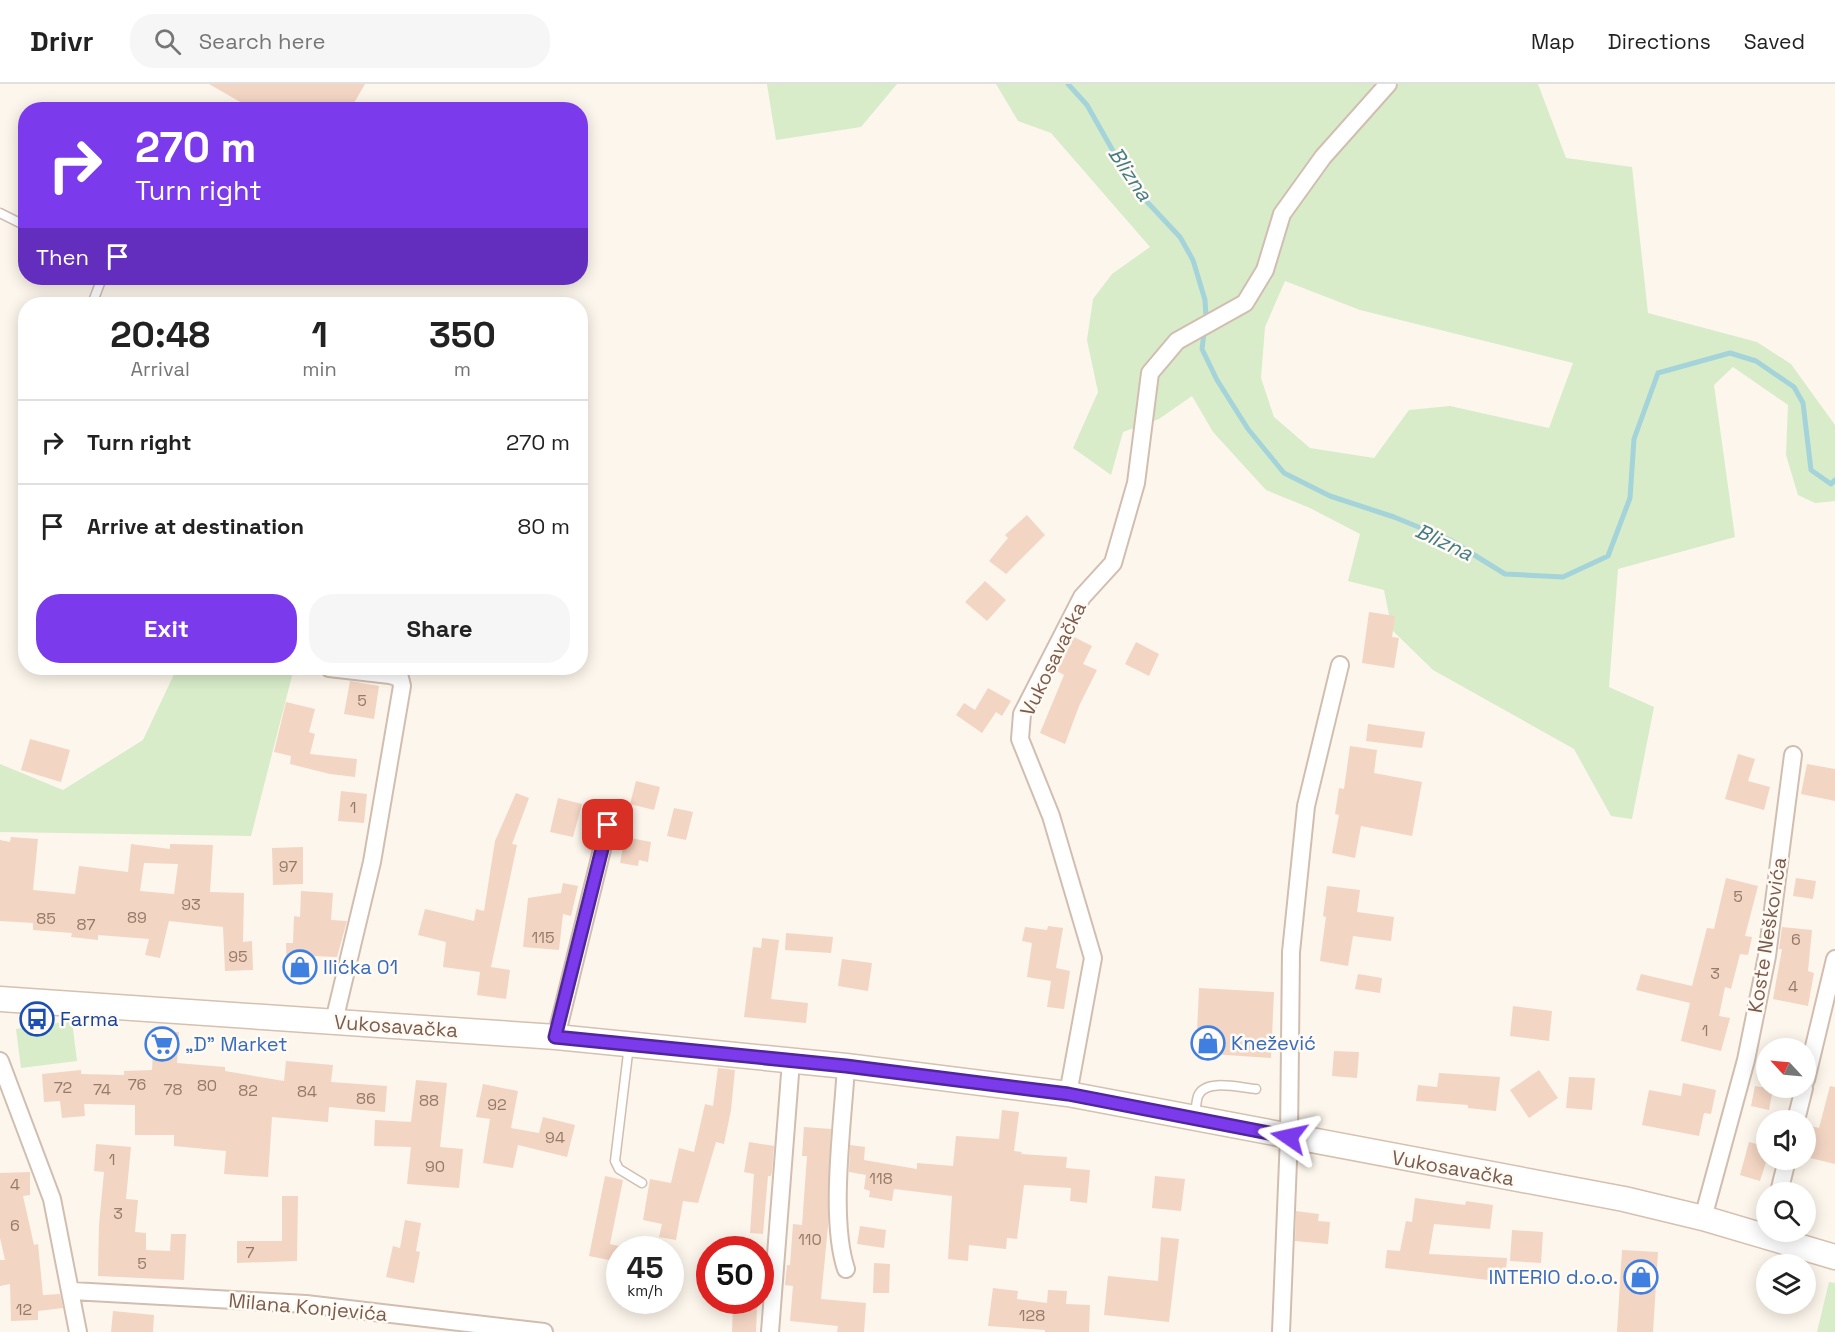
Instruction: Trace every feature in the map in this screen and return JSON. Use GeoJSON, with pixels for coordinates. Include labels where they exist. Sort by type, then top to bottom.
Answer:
{"type":"FeatureCollection","features":[{"type":"Feature","properties":{"kind":"main road","name":"Vukosavačka"},"geometry":{"type":"LineString","coordinates":[[0,999],[555,1037],[846,1066],[1068,1094],[1624,1199],[1756,1231]]}},
{"type":"Feature","properties":{"kind":"main road","name":"Vukosavačka"},"geometry":{"type":"LineString","coordinates":[[1792,1242],[1835,1257]]}},
{"type":"Feature","properties":{"kind":"street","name":"Vukosavačka"},"geometry":{"type":"LineString","coordinates":[[1068,1094],[1093,958],[1051,816],[1020,739],[1022,714],[1082,597],[1113,563],[1136,483],[1150,373],[1177,341],[1245,303],[1264,270],[1282,214],[1323,157],[1388,84]]}},
{"type":"Feature","properties":{"kind":"street"},"geometry":{"type":"LineString","coordinates":[[1281,1332],[1289,1137],[1291,952],[1306,806],[1340,665]]}},
{"type":"Feature","properties":{"kind":"street"},"geometry":{"type":"LineString","coordinates":[[334,1022],[372,862],[402,686],[400,678],[390,675]]}},
{"type":"Feature","properties":{"kind":"street","name":"Koste Neškovića"},"geometry":{"type":"LineString","coordinates":[[1703,1218],[1746,1060],[1767,956],[1793,755]]}},
{"type":"Feature","properties":{"kind":"street"},"geometry":{"type":"LineString","coordinates":[[555,1037],[608,825]]}},
{"type":"Feature","properties":{"kind":"street"},"geometry":{"type":"LineString","coordinates":[[1816,1038],[1835,959]]}},
{"type":"Feature","properties":{"kind":"street"},"geometry":{"type":"LineString","coordinates":[[0,1060],[52,1199],[72,1291],[78,1332]]}},
{"type":"Feature","properties":{"kind":"street"},"geometry":{"type":"LineString","coordinates":[[770,1332],[792,1061]]}},
{"type":"Feature","properties":{"kind":"street"},"geometry":{"type":"LineString","coordinates":[[846,1066],[838,1204],[841,1253],[846,1269]]}},
{"type":"Feature","properties":{"kind":"street","name":"Milana Konjevića"},"geometry":{"type":"LineString","coordinates":[[72,1291],[306,1304],[544,1332]]}},
{"type":"Feature","properties":{"kind":"lane"},"geometry":{"type":"LineString","coordinates":[[0,213],[18,222]]}},
{"type":"Feature","properties":{"kind":"lane"},"geometry":{"type":"LineString","coordinates":[[629,1044],[615,1161],[620,1169],[642,1183]]}},
{"type":"Feature","properties":{"kind":"lane"},"geometry":{"type":"LineString","coordinates":[[1194,1119],[1198,1096],[1202,1089],[1213,1086],[1256,1089]]}},
{"type":"Feature","properties":{"kind":"green space"},"geometry":{"type":"Polygon","coordinates":[[[767,84],[897,84],[861,127],[776,140],[767,84]]]}},
{"type":"Feature","properties":{"kind":"green space"},"geometry":{"type":"Polygon","coordinates":[[[996,84],[1538,84],[1566,158],[1632,167],[1648,313],[1757,342],[1791,364],[1835,425],[1835,501],[1815,503],[1798,495],[1786,455],[1788,405],[1733,367],[1714,385],[1735,537],[1618,569],[1609,687],[1654,707],[1632,819],[1611,816],[1574,749],[1433,670],[1392,630],[1384,590],[1348,581],[1360,534],[1310,508],[1266,490],[1213,432],[1192,396],[1159,419],[1123,432],[1111,475],[1073,448],[1098,392],[1087,340],[1093,299],[1112,274],[1150,247],[1051,133],[1018,121],[996,84]],[[1285,281],[1265,327],[1261,378],[1274,417],[1310,448],[1374,458],[1409,410],[1450,406],[1549,428],[1573,363],[1360,310],[1285,281]]]}},
{"type":"Feature","properties":{"kind":"green space"},"geometry":{"type":"Polygon","coordinates":[[[174,675],[292,675],[251,836],[0,832],[0,764],[63,790],[143,740],[174,675]]]}},
{"type":"Feature","properties":{"kind":"green space"},"geometry":{"type":"Polygon","coordinates":[[[72,1021],[77,1061],[21,1068],[16,1029],[72,1021]]]}},
{"type":"Feature","properties":{"kind":"green space"},"geometry":{"type":"Polygon","coordinates":[[[1829,1282],[1835,1283],[1835,1332],[1817,1332],[1829,1282]]]}},
{"type":"Feature","properties":{"kind":"building"},"geometry":{"type":"Polygon","coordinates":[[[209,84],[365,84],[355,102],[240,102],[209,84]]]}},
{"type":"Feature","properties":{"kind":"building"},"geometry":{"type":"Polygon","coordinates":[[[1027,515],[1045,535],[1006,574],[989,561],[1008,538],[1005,535],[1027,515]]]}},
{"type":"Feature","properties":{"kind":"building"},"geometry":{"type":"Polygon","coordinates":[[[985,581],[1006,600],[987,621],[965,602],[985,581]]]}},
{"type":"Feature","properties":{"kind":"building"},"geometry":{"type":"Polygon","coordinates":[[[1369,612],[1395,616],[1392,637],[1399,638],[1394,668],[1362,663],[1369,612]]]}},
{"type":"Feature","properties":{"kind":"building"},"geometry":{"type":"Polygon","coordinates":[[[1074,637],[1092,646],[1083,664],[1097,670],[1079,706],[1065,744],[1040,733],[1064,675],[1057,671],[1074,637]]]}},
{"type":"Feature","properties":{"kind":"building"},"geometry":{"type":"Polygon","coordinates":[[[1136,642],[1159,654],[1149,676],[1125,664],[1136,642]]]}},
{"type":"Feature","properties":{"kind":"building"},"geometry":{"type":"Polygon","coordinates":[[[350,681],[379,686],[374,719],[344,714],[350,681]]]}},
{"type":"Feature","properties":{"kind":"building"},"geometry":{"type":"Polygon","coordinates":[[[988,688],[1011,701],[1002,716],[996,712],[982,733],[956,715],[964,703],[975,710],[988,688]]]}},
{"type":"Feature","properties":{"kind":"building"},"geometry":{"type":"Polygon","coordinates":[[[286,702],[315,709],[309,732],[315,734],[310,754],[357,759],[355,777],[330,774],[290,764],[291,756],[274,752],[286,702]]]}},
{"type":"Feature","properties":{"kind":"building"},"geometry":{"type":"Polygon","coordinates":[[[1368,724],[1425,732],[1422,748],[1366,741],[1368,724]]]}},
{"type":"Feature","properties":{"kind":"building"},"geometry":{"type":"Polygon","coordinates":[[[30,739],[70,750],[61,782],[21,770],[30,739]]]}},
{"type":"Feature","properties":{"kind":"building"},"geometry":{"type":"Polygon","coordinates":[[[1350,746],[1377,750],[1374,773],[1422,782],[1412,836],[1361,826],[1355,858],[1332,853],[1339,815],[1335,814],[1339,788],[1344,789],[1350,746]]]}},
{"type":"Feature","properties":{"kind":"building"},"geometry":{"type":"Polygon","coordinates":[[[1738,754],[1755,759],[1748,781],[1770,787],[1764,810],[1725,799],[1738,754]]]}},
{"type":"Feature","properties":{"kind":"building"},"geometry":{"type":"Polygon","coordinates":[[[1807,764],[1835,769],[1835,801],[1801,794],[1807,764]]]}},
{"type":"Feature","properties":{"kind":"building"},"geometry":{"type":"Polygon","coordinates":[[[636,781],[660,787],[654,810],[630,804],[636,781]]]}},
{"type":"Feature","properties":{"kind":"building"},"geometry":{"type":"Polygon","coordinates":[[[341,791],[367,794],[364,823],[338,821],[341,791]]]}},
{"type":"Feature","properties":{"kind":"building"},"geometry":{"type":"Polygon","coordinates":[[[516,793],[529,798],[512,844],[517,845],[491,967],[510,970],[506,999],[477,995],[480,972],[443,967],[446,942],[418,935],[425,909],[474,921],[476,909],[484,911],[495,841],[516,793]]]}},
{"type":"Feature","properties":{"kind":"building"},"geometry":{"type":"Polygon","coordinates":[[[558,798],[582,804],[573,837],[550,832],[558,798]]]}},
{"type":"Feature","properties":{"kind":"building"},"geometry":{"type":"Polygon","coordinates":[[[674,808],[693,812],[686,840],[667,836],[674,808]]]}},
{"type":"Feature","properties":{"kind":"building"},"geometry":{"type":"Polygon","coordinates":[[[11,837],[38,839],[33,890],[75,894],[79,866],[128,872],[131,844],[170,849],[170,844],[213,845],[210,892],[244,893],[243,942],[252,941],[253,970],[225,971],[223,927],[169,921],[160,958],[145,955],[149,939],[98,935],[98,940],[71,937],[72,933],[33,930],[33,923],[0,921],[0,840],[10,842],[11,837]],[[144,863],[140,891],[174,894],[178,864],[144,863]]]}},
{"type":"Feature","properties":{"kind":"building"},"geometry":{"type":"Polygon","coordinates":[[[625,837],[651,842],[648,862],[639,860],[638,866],[620,863],[625,837]]]}},
{"type":"Feature","properties":{"kind":"building"},"geometry":{"type":"Polygon","coordinates":[[[303,847],[303,884],[273,885],[272,848],[303,847]]]}},
{"type":"Feature","properties":{"kind":"building"},"geometry":{"type":"Polygon","coordinates":[[[1726,878],[1758,886],[1745,936],[1752,937],[1748,955],[1740,954],[1731,989],[1725,987],[1719,1016],[1730,1018],[1721,1051],[1681,1041],[1690,1003],[1636,990],[1641,974],[1692,986],[1707,928],[1714,929],[1726,878]]]}},
{"type":"Feature","properties":{"kind":"building"},"geometry":{"type":"Polygon","coordinates":[[[1796,878],[1816,881],[1813,899],[1793,896],[1796,878]]]}},
{"type":"Feature","properties":{"kind":"building"},"geometry":{"type":"Polygon","coordinates":[[[563,883],[578,886],[571,916],[563,914],[559,950],[523,947],[528,898],[561,893],[563,883]]]}},
{"type":"Feature","properties":{"kind":"building"},"geometry":{"type":"Polygon","coordinates":[[[1327,886],[1360,890],[1357,912],[1394,917],[1391,941],[1353,936],[1348,966],[1320,961],[1326,917],[1323,916],[1327,886]]]}},
{"type":"Feature","properties":{"kind":"building"},"geometry":{"type":"Polygon","coordinates":[[[301,891],[333,893],[331,920],[347,921],[337,957],[313,956],[313,974],[287,974],[286,943],[293,943],[294,916],[300,917],[301,891]]]}},
{"type":"Feature","properties":{"kind":"building"},"geometry":{"type":"Polygon","coordinates":[[[1048,926],[1063,928],[1056,968],[1070,971],[1064,1009],[1047,1007],[1051,981],[1027,977],[1032,943],[1022,941],[1025,927],[1047,930],[1048,926]]]}},
{"type":"Feature","properties":{"kind":"building"},"geometry":{"type":"Polygon","coordinates":[[[1782,927],[1812,930],[1808,971],[1814,973],[1808,1006],[1773,999],[1782,949],[1779,949],[1782,927]]]}},
{"type":"Feature","properties":{"kind":"building"},"geometry":{"type":"Polygon","coordinates":[[[786,933],[833,937],[831,953],[785,950],[786,933]]]}},
{"type":"Feature","properties":{"kind":"building"},"geometry":{"type":"Polygon","coordinates":[[[762,938],[779,940],[771,999],[808,1003],[806,1023],[744,1017],[753,947],[761,948],[762,938]]]}},
{"type":"Feature","properties":{"kind":"building"},"geometry":{"type":"Polygon","coordinates":[[[842,959],[872,963],[868,991],[838,986],[842,959]]]}},
{"type":"Feature","properties":{"kind":"building"},"geometry":{"type":"Polygon","coordinates":[[[1358,974],[1382,978],[1380,993],[1355,989],[1358,974]]]}},
{"type":"Feature","properties":{"kind":"building"},"geometry":{"type":"Polygon","coordinates":[[[1199,988],[1274,992],[1271,1058],[1196,1053],[1199,988]]]}},
{"type":"Feature","properties":{"kind":"building"},"geometry":{"type":"Polygon","coordinates":[[[1513,1006],[1552,1011],[1549,1041],[1510,1036],[1513,1006]]]}},
{"type":"Feature","properties":{"kind":"building"},"geometry":{"type":"Polygon","coordinates":[[[154,1031],[179,1032],[177,1063],[225,1067],[225,1071],[284,1081],[286,1061],[333,1065],[331,1082],[387,1086],[385,1112],[329,1107],[328,1122],[272,1117],[268,1177],[224,1174],[226,1151],[174,1146],[174,1135],[135,1135],[135,1105],[84,1104],[85,1116],[62,1118],[60,1101],[44,1102],[42,1074],[81,1070],[81,1074],[124,1075],[124,1071],[152,1070],[154,1031]]]}},
{"type":"Feature","properties":{"kind":"building"},"geometry":{"type":"Polygon","coordinates":[[[1334,1051],[1359,1052],[1357,1078],[1332,1076],[1334,1051]]]}},
{"type":"Feature","properties":{"kind":"building"},"geometry":{"type":"Polygon","coordinates":[[[718,1068],[735,1070],[731,1110],[724,1144],[716,1142],[698,1203],[683,1201],[677,1236],[659,1236],[662,1224],[643,1220],[650,1179],[671,1183],[679,1148],[694,1152],[705,1104],[713,1106],[718,1068]]]}},
{"type":"Feature","properties":{"kind":"building"},"geometry":{"type":"Polygon","coordinates":[[[1539,1070],[1558,1098],[1529,1118],[1510,1090],[1539,1070]]]}},
{"type":"Feature","properties":{"kind":"building"},"geometry":{"type":"Polygon","coordinates":[[[1439,1073],[1500,1077],[1496,1111],[1468,1108],[1468,1105],[1416,1101],[1418,1085],[1437,1087],[1439,1073]]]}},
{"type":"Feature","properties":{"kind":"building"},"geometry":{"type":"Polygon","coordinates":[[[1569,1077],[1595,1078],[1592,1110],[1566,1108],[1569,1077]]]}},
{"type":"Feature","properties":{"kind":"building"},"geometry":{"type":"Polygon","coordinates":[[[416,1080],[447,1083],[440,1147],[463,1149],[459,1188],[407,1184],[411,1147],[374,1146],[375,1120],[411,1122],[416,1080]]]}},
{"type":"Feature","properties":{"kind":"building"},"geometry":{"type":"Polygon","coordinates":[[[1683,1083],[1716,1090],[1711,1114],[1704,1113],[1699,1136],[1642,1125],[1649,1090],[1681,1096],[1683,1083]]]}},
{"type":"Feature","properties":{"kind":"building"},"geometry":{"type":"Polygon","coordinates":[[[483,1084],[518,1091],[511,1128],[539,1133],[543,1117],[575,1125],[567,1157],[518,1145],[513,1168],[483,1163],[490,1119],[476,1117],[483,1084]]]}},
{"type":"Feature","properties":{"kind":"building"},"geometry":{"type":"Polygon","coordinates":[[[1755,1086],[1756,1098],[1771,1098],[1769,1110],[1751,1106],[1755,1086]]]}},
{"type":"Feature","properties":{"kind":"building"},"geometry":{"type":"Polygon","coordinates":[[[1830,1086],[1835,1087],[1835,1164],[1816,1159],[1816,1127],[1819,1128],[1830,1086]]]}},
{"type":"Feature","properties":{"kind":"building"},"geometry":{"type":"Polygon","coordinates":[[[1002,1110],[1019,1112],[1014,1151],[1022,1152],[1021,1154],[1067,1157],[1066,1168],[1090,1170],[1087,1203],[1070,1201],[1071,1188],[1024,1185],[1017,1239],[1007,1238],[1006,1249],[969,1245],[968,1261],[948,1259],[952,1196],[894,1189],[892,1201],[869,1197],[870,1191],[864,1189],[866,1175],[849,1172],[850,1145],[865,1147],[864,1160],[917,1169],[917,1163],[953,1166],[956,1136],[999,1139],[1002,1110]]]}},
{"type":"Feature","properties":{"kind":"building"},"geometry":{"type":"Polygon","coordinates":[[[804,1127],[831,1129],[828,1226],[821,1299],[866,1303],[864,1332],[837,1332],[838,1326],[790,1321],[793,1286],[785,1285],[787,1265],[790,1265],[793,1224],[802,1225],[807,1156],[802,1156],[804,1127]]]}},
{"type":"Feature","properties":{"kind":"building"},"geometry":{"type":"Polygon","coordinates":[[[749,1142],[774,1146],[772,1172],[771,1176],[768,1176],[763,1234],[750,1233],[754,1174],[744,1172],[749,1142]]]}},
{"type":"Feature","properties":{"kind":"building"},"geometry":{"type":"Polygon","coordinates":[[[1749,1142],[1756,1144],[1756,1170],[1764,1170],[1760,1181],[1740,1175],[1749,1142]]]}},
{"type":"Feature","properties":{"kind":"building"},"geometry":{"type":"Polygon","coordinates":[[[96,1144],[131,1147],[126,1199],[138,1200],[135,1232],[146,1233],[146,1250],[170,1251],[171,1234],[186,1234],[184,1280],[98,1276],[99,1225],[104,1172],[94,1171],[96,1144]]]}},
{"type":"Feature","properties":{"kind":"building"},"geometry":{"type":"Polygon","coordinates":[[[30,1172],[30,1195],[23,1196],[34,1245],[38,1244],[43,1295],[60,1294],[63,1308],[38,1311],[38,1320],[11,1321],[10,1284],[0,1286],[0,1260],[5,1260],[0,1238],[0,1173],[30,1172]]]}},
{"type":"Feature","properties":{"kind":"building"},"geometry":{"type":"Polygon","coordinates":[[[605,1176],[623,1180],[612,1236],[606,1236],[606,1259],[589,1256],[605,1176]]]}},
{"type":"Feature","properties":{"kind":"building"},"geometry":{"type":"Polygon","coordinates":[[[1155,1176],[1185,1179],[1181,1211],[1152,1208],[1155,1176]]]}},
{"type":"Feature","properties":{"kind":"building"},"geometry":{"type":"Polygon","coordinates":[[[282,1196],[298,1196],[297,1261],[237,1263],[237,1241],[282,1241],[282,1196]]]}},
{"type":"Feature","properties":{"kind":"building"},"geometry":{"type":"Polygon","coordinates":[[[1415,1198],[1465,1205],[1466,1201],[1493,1205],[1490,1229],[1434,1224],[1429,1254],[1507,1258],[1505,1282],[1385,1268],[1387,1250],[1400,1251],[1406,1221],[1412,1222],[1415,1198]]]}},
{"type":"Feature","properties":{"kind":"building"},"geometry":{"type":"Polygon","coordinates":[[[1296,1211],[1319,1214],[1318,1221],[1330,1222],[1328,1244],[1295,1241],[1296,1211]]]}},
{"type":"Feature","properties":{"kind":"building"},"geometry":{"type":"Polygon","coordinates":[[[405,1220],[421,1223],[416,1251],[420,1252],[414,1283],[386,1277],[393,1246],[400,1248],[405,1220]]]}},
{"type":"Feature","properties":{"kind":"building"},"geometry":{"type":"Polygon","coordinates":[[[860,1226],[886,1230],[884,1248],[857,1244],[860,1226]]]}},
{"type":"Feature","properties":{"kind":"building"},"geometry":{"type":"Polygon","coordinates":[[[1512,1230],[1543,1232],[1541,1263],[1510,1261],[1512,1230]]]}},
{"type":"Feature","properties":{"kind":"building"},"geometry":{"type":"Polygon","coordinates":[[[1161,1237],[1179,1239],[1169,1322],[1104,1315],[1108,1276],[1158,1281],[1161,1237]]]}},
{"type":"Feature","properties":{"kind":"building"},"geometry":{"type":"Polygon","coordinates":[[[1622,1250],[1658,1252],[1653,1332],[1617,1332],[1622,1250]]]}},
{"type":"Feature","properties":{"kind":"building"},"geometry":{"type":"Polygon","coordinates":[[[874,1263],[890,1264],[889,1293],[873,1293],[874,1263]]]}},
{"type":"Feature","properties":{"kind":"building"},"geometry":{"type":"Polygon","coordinates":[[[993,1288],[1018,1291],[1017,1299],[1047,1303],[1048,1290],[1067,1291],[1066,1304],[1090,1305],[1089,1332],[1045,1332],[1045,1330],[988,1326],[993,1288]]]}},
{"type":"Feature","properties":{"kind":"building"},"geometry":{"type":"Polygon","coordinates":[[[113,1311],[154,1315],[153,1332],[111,1332],[113,1311]]]}},
{"type":"Feature","properties":{"kind":"building"},"geometry":{"type":"Polygon","coordinates":[[[733,1314],[757,1314],[756,1332],[732,1332],[733,1314]]]}},
{"type":"Feature","properties":{"kind":"waterway","name":"Blizna"},"geometry":{"type":"LineString","coordinates":[[1068,84],[1087,105],[1134,188],[1180,237],[1193,260],[1205,300],[1206,317],[1202,349],[1217,380],[1248,429],[1284,473],[1330,496],[1394,517],[1450,540],[1505,574],[1563,577],[1608,556],[1630,498],[1634,439],[1658,373],[1730,353],[1756,361],[1794,387],[1803,403],[1811,470],[1831,484],[1835,480]]}},
{"type":"Feature","properties":{"kind":"place","name":"Ilićka 01"},"geometry":{"type":"Point","coordinates":[300,967]}},
{"type":"Feature","properties":{"kind":"place","name":"Farma"},"geometry":{"type":"Point","coordinates":[37,1019]}},
{"type":"Feature","properties":{"kind":"place","name":"Knežević"},"geometry":{"type":"Point","coordinates":[1208,1043]}},
{"type":"Feature","properties":{"kind":"place","name":"„D” Market"},"geometry":{"type":"Point","coordinates":[162,1044]}},
{"type":"Feature","properties":{"kind":"place","name":"INTERIO d.o.o."},"geometry":{"type":"Point","coordinates":[1641,1277]}},
{"type":"Feature","properties":{"kind":"route"},"geometry":{"type":"LineString","coordinates":[[608,825],[555,1037],[846,1066],[1068,1094],[1289,1137]]}}]}
